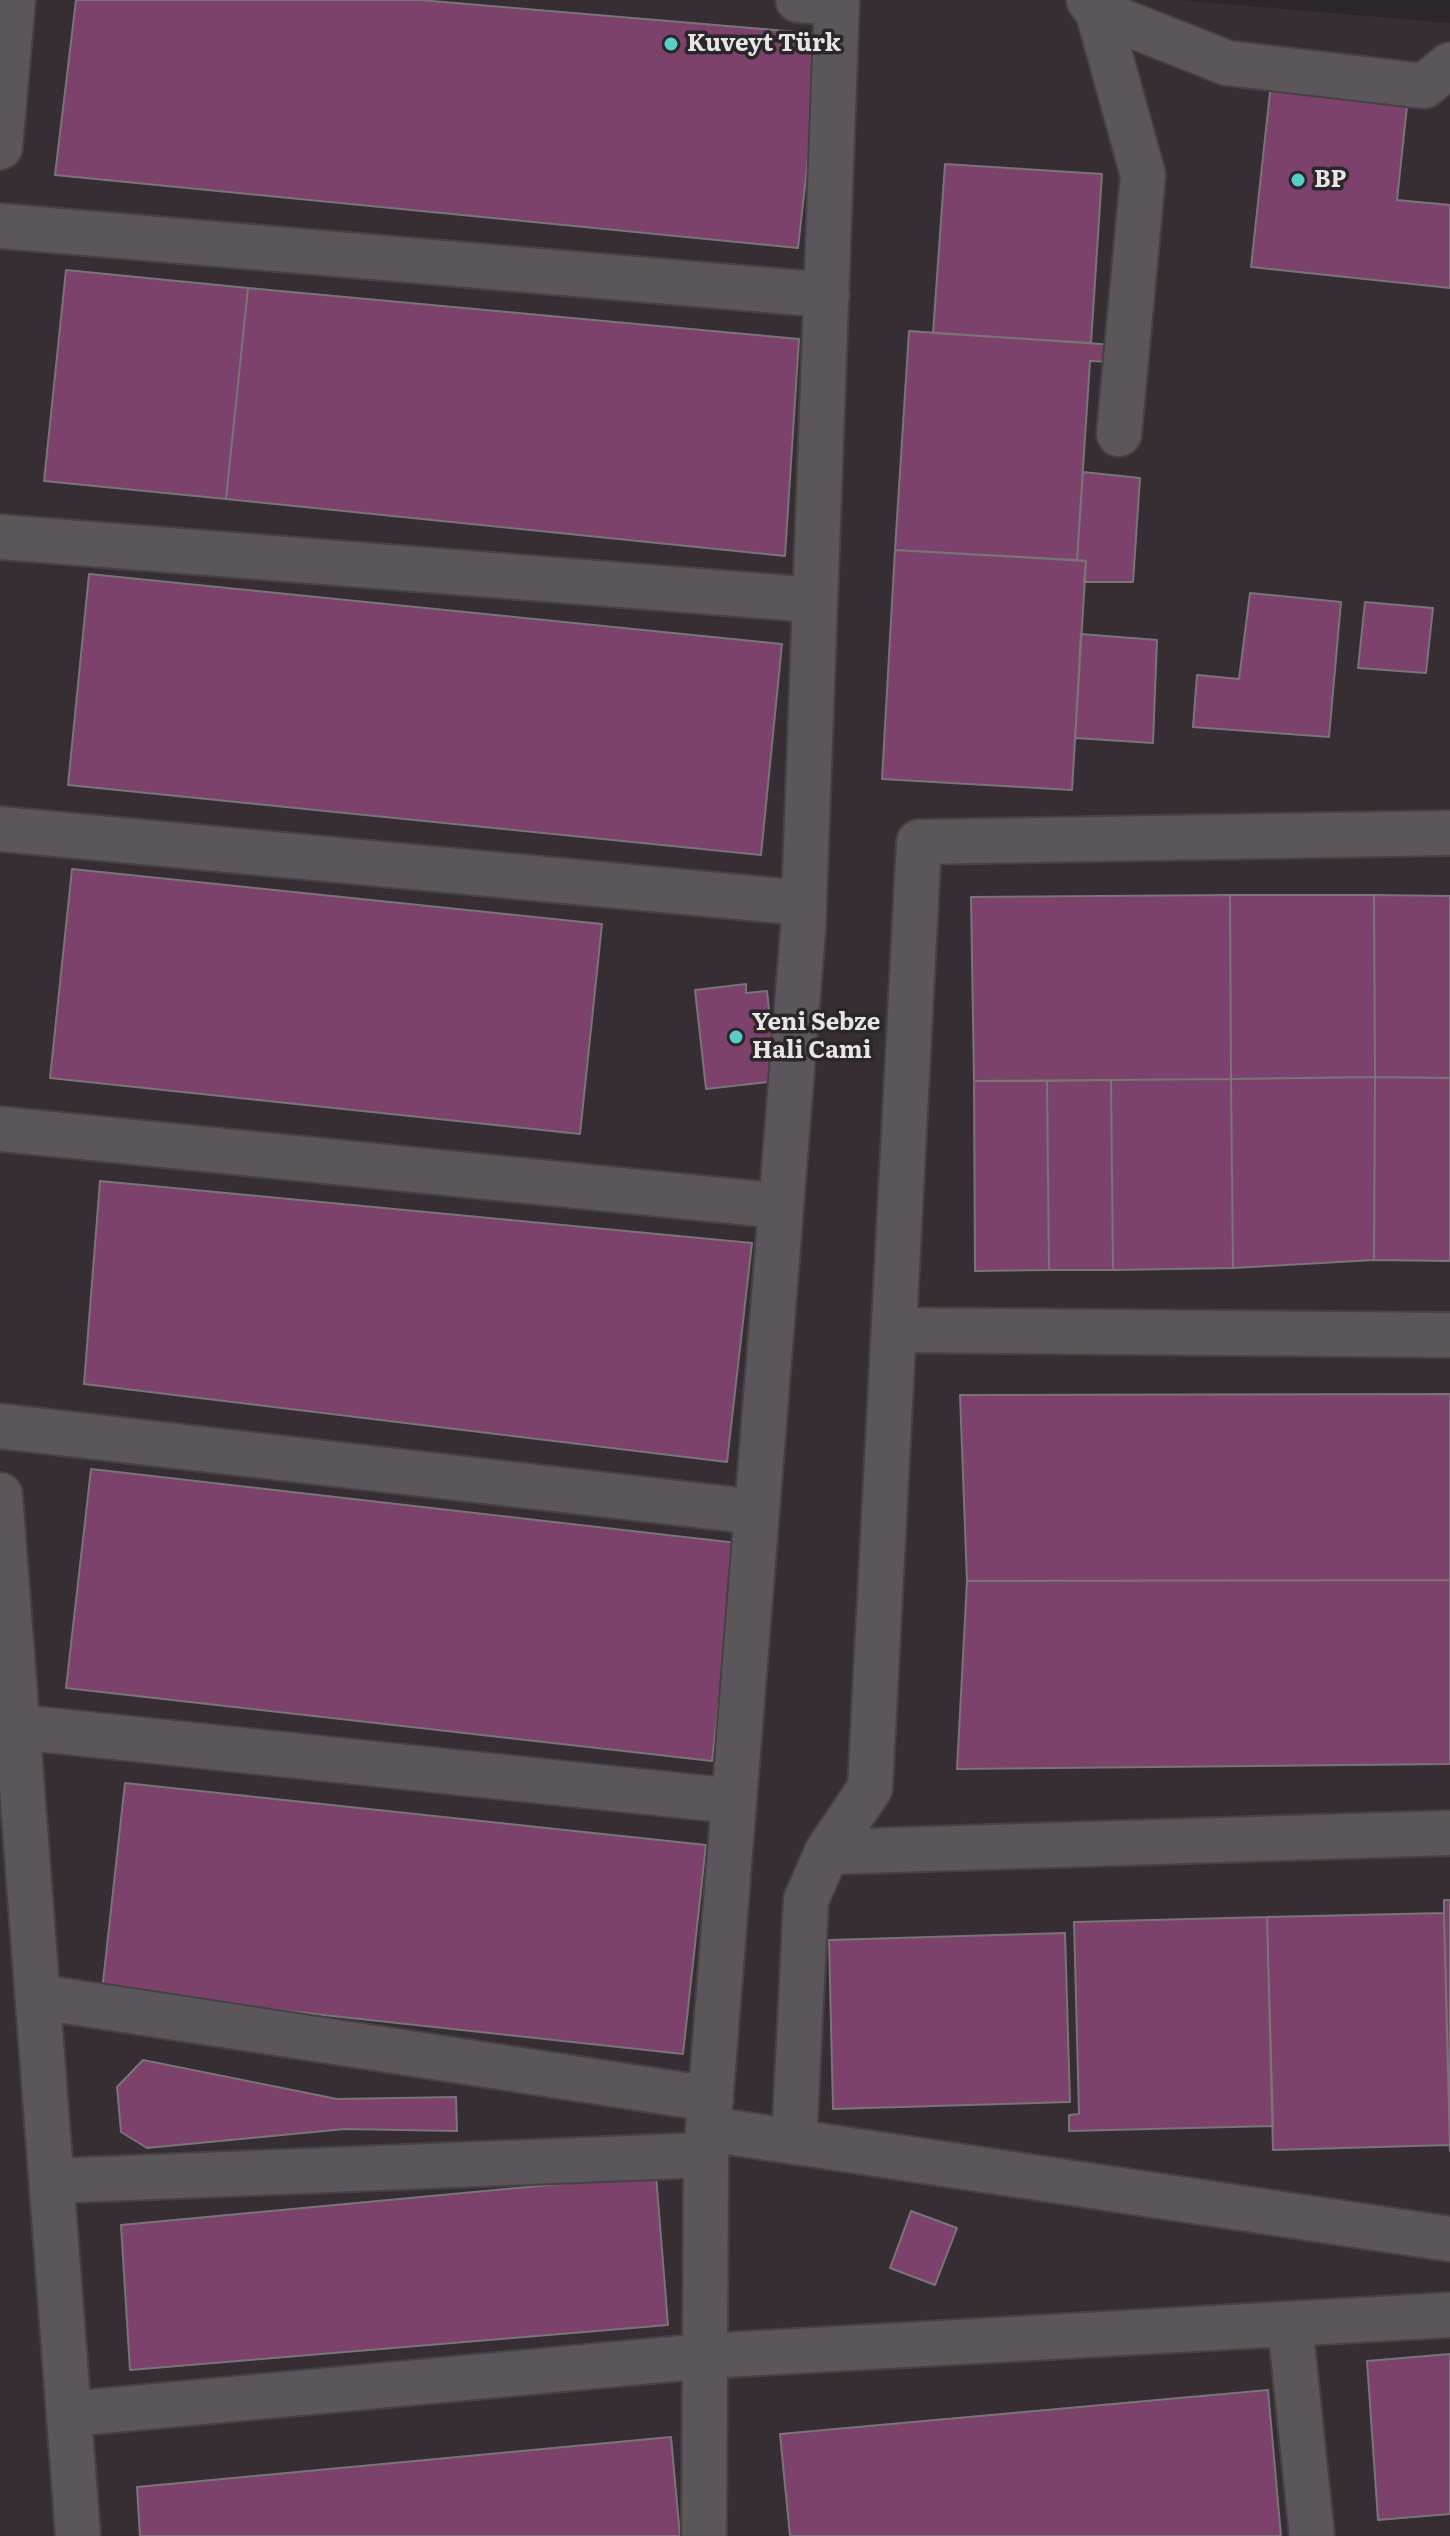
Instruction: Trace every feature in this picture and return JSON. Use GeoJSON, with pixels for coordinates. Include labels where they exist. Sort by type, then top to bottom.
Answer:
{"type":"FeatureCollection","features":[{"type":"Feature","properties":{"kind":"street"},"geometry":{"type":"LineString","coordinates":[[0,147],[13,0]]}},
{"type":"Feature","properties":{"kind":"street"},"geometry":{"type":"LineString","coordinates":[[704,2536],[708,2127],[804,903],[827,295],[824,1]]}},
{"type":"Feature","properties":{"kind":"street"},"geometry":{"type":"LineString","coordinates":[[1094,6],[1227,63],[1424,86],[1450,65]]}},
{"type":"Feature","properties":{"kind":"street"},"geometry":{"type":"LineString","coordinates":[[1094,6],[1143,175],[1119,434]]}},
{"type":"Feature","properties":{"kind":"street"},"geometry":{"type":"LineString","coordinates":[[0,226],[827,295]]}},
{"type":"Feature","properties":{"kind":"street"},"geometry":{"type":"LineString","coordinates":[[0,537],[815,600]]}},
{"type":"Feature","properties":{"kind":"street"},"geometry":{"type":"LineString","coordinates":[[0,829],[804,903]]}},
{"type":"Feature","properties":{"kind":"street"},"geometry":{"type":"LineString","coordinates":[[794,2142],[806,1900],[827,1852],[870,1788],[919,842],[1450,833]]}},
{"type":"Feature","properties":{"kind":"street"},"geometry":{"type":"LineString","coordinates":[[0,1129],[781,1206]]}},
{"type":"Feature","properties":{"kind":"street"},"geometry":{"type":"LineString","coordinates":[[894,1330],[1450,1335]]}},
{"type":"Feature","properties":{"kind":"street"},"geometry":{"type":"LineString","coordinates":[[0,1426],[757,1512]]}},
{"type":"Feature","properties":{"kind":"street"},"geometry":{"type":"LineString","coordinates":[[0,1495],[78,2536]]}},
{"type":"Feature","properties":{"kind":"street"},"geometry":{"type":"LineString","coordinates":[[18,1727],[734,1801]]}},
{"type":"Feature","properties":{"kind":"street"},"geometry":{"type":"LineString","coordinates":[[827,1852],[1450,1833]]}},
{"type":"Feature","properties":{"kind":"street"},"geometry":{"type":"LineString","coordinates":[[39,1997],[794,2142],[1450,2239]]}},
{"type":"Feature","properties":{"kind":"street"},"geometry":{"type":"LineString","coordinates":[[52,2181],[708,2127]]}},
{"type":"Feature","properties":{"kind":"street"},"geometry":{"type":"LineString","coordinates":[[69,2414],[705,2356],[1450,2315]]}},
{"type":"Feature","properties":{"kind":"street"},"geometry":{"type":"LineString","coordinates":[[1290,2324],[1312,2536]]}},
{"type":"Feature","properties":{"kind":"shaded area"},"geometry":{"type":"Polygon","coordinates":[[[0,0],[1179,0],[1450,23],[1450,2536],[0,2536],[0,0]]]}},
{"type":"Feature","properties":{"kind":"building"},"geometry":{"type":"Polygon","coordinates":[[[76,0],[420,0],[822,34],[798,248],[55,175],[76,0]]]}},
{"type":"Feature","properties":{"kind":"building"},"geometry":{"type":"Polygon","coordinates":[[[1271,83],[1408,97],[1397,200],[1450,205],[1450,288],[1251,267],[1271,83]]]}},
{"type":"Feature","properties":{"kind":"building"},"geometry":{"type":"Polygon","coordinates":[[[945,164],[1102,174],[1091,343],[933,333],[945,164]]]}},
{"type":"Feature","properties":{"kind":"building"},"geometry":{"type":"Polygon","coordinates":[[[66,270],[248,288],[226,499],[44,481],[66,270]]]}},
{"type":"Feature","properties":{"kind":"building"},"geometry":{"type":"Polygon","coordinates":[[[248,288],[799,339],[785,556],[226,499],[248,288]]]}},
{"type":"Feature","properties":{"kind":"building"},"geometry":{"type":"Polygon","coordinates":[[[909,331],[1115,345],[1114,362],[1090,361],[1077,560],[895,550],[909,331]]]}},
{"type":"Feature","properties":{"kind":"building"},"geometry":{"type":"Polygon","coordinates":[[[1083,472],[1140,478],[1133,582],[1084,582],[1086,561],[1077,560],[1083,472]]]}},
{"type":"Feature","properties":{"kind":"building"},"geometry":{"type":"Polygon","coordinates":[[[895,550],[1086,561],[1072,790],[882,779],[895,550]]]}},
{"type":"Feature","properties":{"kind":"building"},"geometry":{"type":"Polygon","coordinates":[[[89,574],[782,644],[761,855],[68,785],[89,574]]]}},
{"type":"Feature","properties":{"kind":"building"},"geometry":{"type":"Polygon","coordinates":[[[1250,593],[1341,602],[1329,737],[1193,727],[1197,675],[1239,679],[1250,593]]]}},
{"type":"Feature","properties":{"kind":"building"},"geometry":{"type":"Polygon","coordinates":[[[1365,602],[1433,608],[1426,673],[1358,668],[1365,602]]]}},
{"type":"Feature","properties":{"kind":"building"},"geometry":{"type":"Polygon","coordinates":[[[1081,634],[1157,640],[1153,743],[1075,738],[1081,634]]]}},
{"type":"Feature","properties":{"kind":"building"},"geometry":{"type":"Polygon","coordinates":[[[72,869],[602,924],[580,1134],[50,1078],[72,869]]]}},
{"type":"Feature","properties":{"kind":"building"},"geometry":{"type":"Polygon","coordinates":[[[1230,895],[1374,895],[1375,1077],[1231,1079],[1230,895]]]}},
{"type":"Feature","properties":{"kind":"building"},"geometry":{"type":"Polygon","coordinates":[[[1230,895],[1231,1079],[974,1081],[971,897],[1230,895]]]}},
{"type":"Feature","properties":{"kind":"building"},"geometry":{"type":"Polygon","coordinates":[[[1374,895],[1450,896],[1450,1078],[1375,1077],[1374,895]]]}},
{"type":"Feature","properties":{"kind":"building","name":"Yeni Sebze Hali Cami"},"geometry":{"type":"Polygon","coordinates":[[[746,984],[746,993],[767,991],[777,1081],[706,1089],[695,990],[746,984]]]}},
{"type":"Feature","properties":{"kind":"building"},"geometry":{"type":"Polygon","coordinates":[[[1375,1077],[1450,1078],[1450,1261],[1374,1260],[1375,1077]]]}},
{"type":"Feature","properties":{"kind":"building"},"geometry":{"type":"Polygon","coordinates":[[[1375,1077],[1374,1260],[1233,1268],[1231,1079],[1375,1077]]]}},
{"type":"Feature","properties":{"kind":"building"},"geometry":{"type":"Polygon","coordinates":[[[1231,1079],[1233,1268],[1113,1270],[1111,1080],[1231,1079]]]}},
{"type":"Feature","properties":{"kind":"building"},"geometry":{"type":"Polygon","coordinates":[[[1111,1080],[1113,1270],[1049,1270],[1047,1081],[1111,1080]]]}},
{"type":"Feature","properties":{"kind":"building"},"geometry":{"type":"Polygon","coordinates":[[[974,1081],[1047,1081],[1049,1270],[975,1271],[974,1081]]]}},
{"type":"Feature","properties":{"kind":"building"},"geometry":{"type":"Polygon","coordinates":[[[100,1181],[752,1243],[727,1462],[84,1384],[100,1181]]]}},
{"type":"Feature","properties":{"kind":"building"},"geometry":{"type":"Polygon","coordinates":[[[1450,1394],[1450,1580],[967,1581],[960,1395],[1450,1394]]]}},
{"type":"Feature","properties":{"kind":"building"},"geometry":{"type":"Polygon","coordinates":[[[91,1469],[737,1543],[712,1761],[66,1688],[91,1469]]]}},
{"type":"Feature","properties":{"kind":"building"},"geometry":{"type":"Polygon","coordinates":[[[1450,1580],[1450,1764],[957,1769],[967,1581],[1450,1580]]]}},
{"type":"Feature","properties":{"kind":"building"},"geometry":{"type":"Polygon","coordinates":[[[125,1783],[706,1845],[683,2054],[102,1991],[125,1783]]]}},
{"type":"Feature","properties":{"kind":"building"},"geometry":{"type":"Polygon","coordinates":[[[1444,1900],[1450,1900],[1450,2151],[1444,1913],[1444,1900]]]}},
{"type":"Feature","properties":{"kind":"building"},"geometry":{"type":"Polygon","coordinates":[[[1444,1913],[1450,2145],[1273,2150],[1267,1917],[1444,1913]]]}},
{"type":"Feature","properties":{"kind":"building"},"geometry":{"type":"Polygon","coordinates":[[[1267,1917],[1273,2126],[1069,2131],[1069,2115],[1079,2114],[1074,1922],[1267,1917]]]}},
{"type":"Feature","properties":{"kind":"building"},"geometry":{"type":"Polygon","coordinates":[[[1065,1933],[1070,2102],[833,2109],[829,1940],[1065,1933]]]}},
{"type":"Feature","properties":{"kind":"building"},"geometry":{"type":"Polygon","coordinates":[[[143,2060],[337,2099],[456,2097],[457,2131],[345,2129],[147,2148],[121,2132],[117,2087],[143,2060]]]}},
{"type":"Feature","properties":{"kind":"building"},"geometry":{"type":"Polygon","coordinates":[[[656,2175],[668,2325],[130,2370],[121,2225],[656,2175]]]}},
{"type":"Feature","properties":{"kind":"building"},"geometry":{"type":"Polygon","coordinates":[[[911,2211],[957,2228],[935,2285],[890,2268],[911,2211]]]}},
{"type":"Feature","properties":{"kind":"building"},"geometry":{"type":"Polygon","coordinates":[[[1450,2354],[1450,2514],[1378,2520],[1367,2361],[1450,2354]]]}},
{"type":"Feature","properties":{"kind":"building"},"geometry":{"type":"Polygon","coordinates":[[[1268,2390],[1281,2536],[790,2536],[780,2434],[1268,2390]]]}},
{"type":"Feature","properties":{"kind":"building"},"geometry":{"type":"Polygon","coordinates":[[[671,2437],[680,2536],[140,2536],[137,2487],[671,2437]]]}},
{"type":"Feature","properties":{"kind":"place","name":"Kuveyt Türk"},"geometry":{"type":"Point","coordinates":[671,44]}},
{"type":"Feature","properties":{"kind":"place","name":"BP"},"geometry":{"type":"Point","coordinates":[1298,180]}},
{"type":"Feature","properties":{"kind":"place","name":"Yeni Sebze Hali Cami"},"geometry":{"type":"Point","coordinates":[736,1037]}}]}
